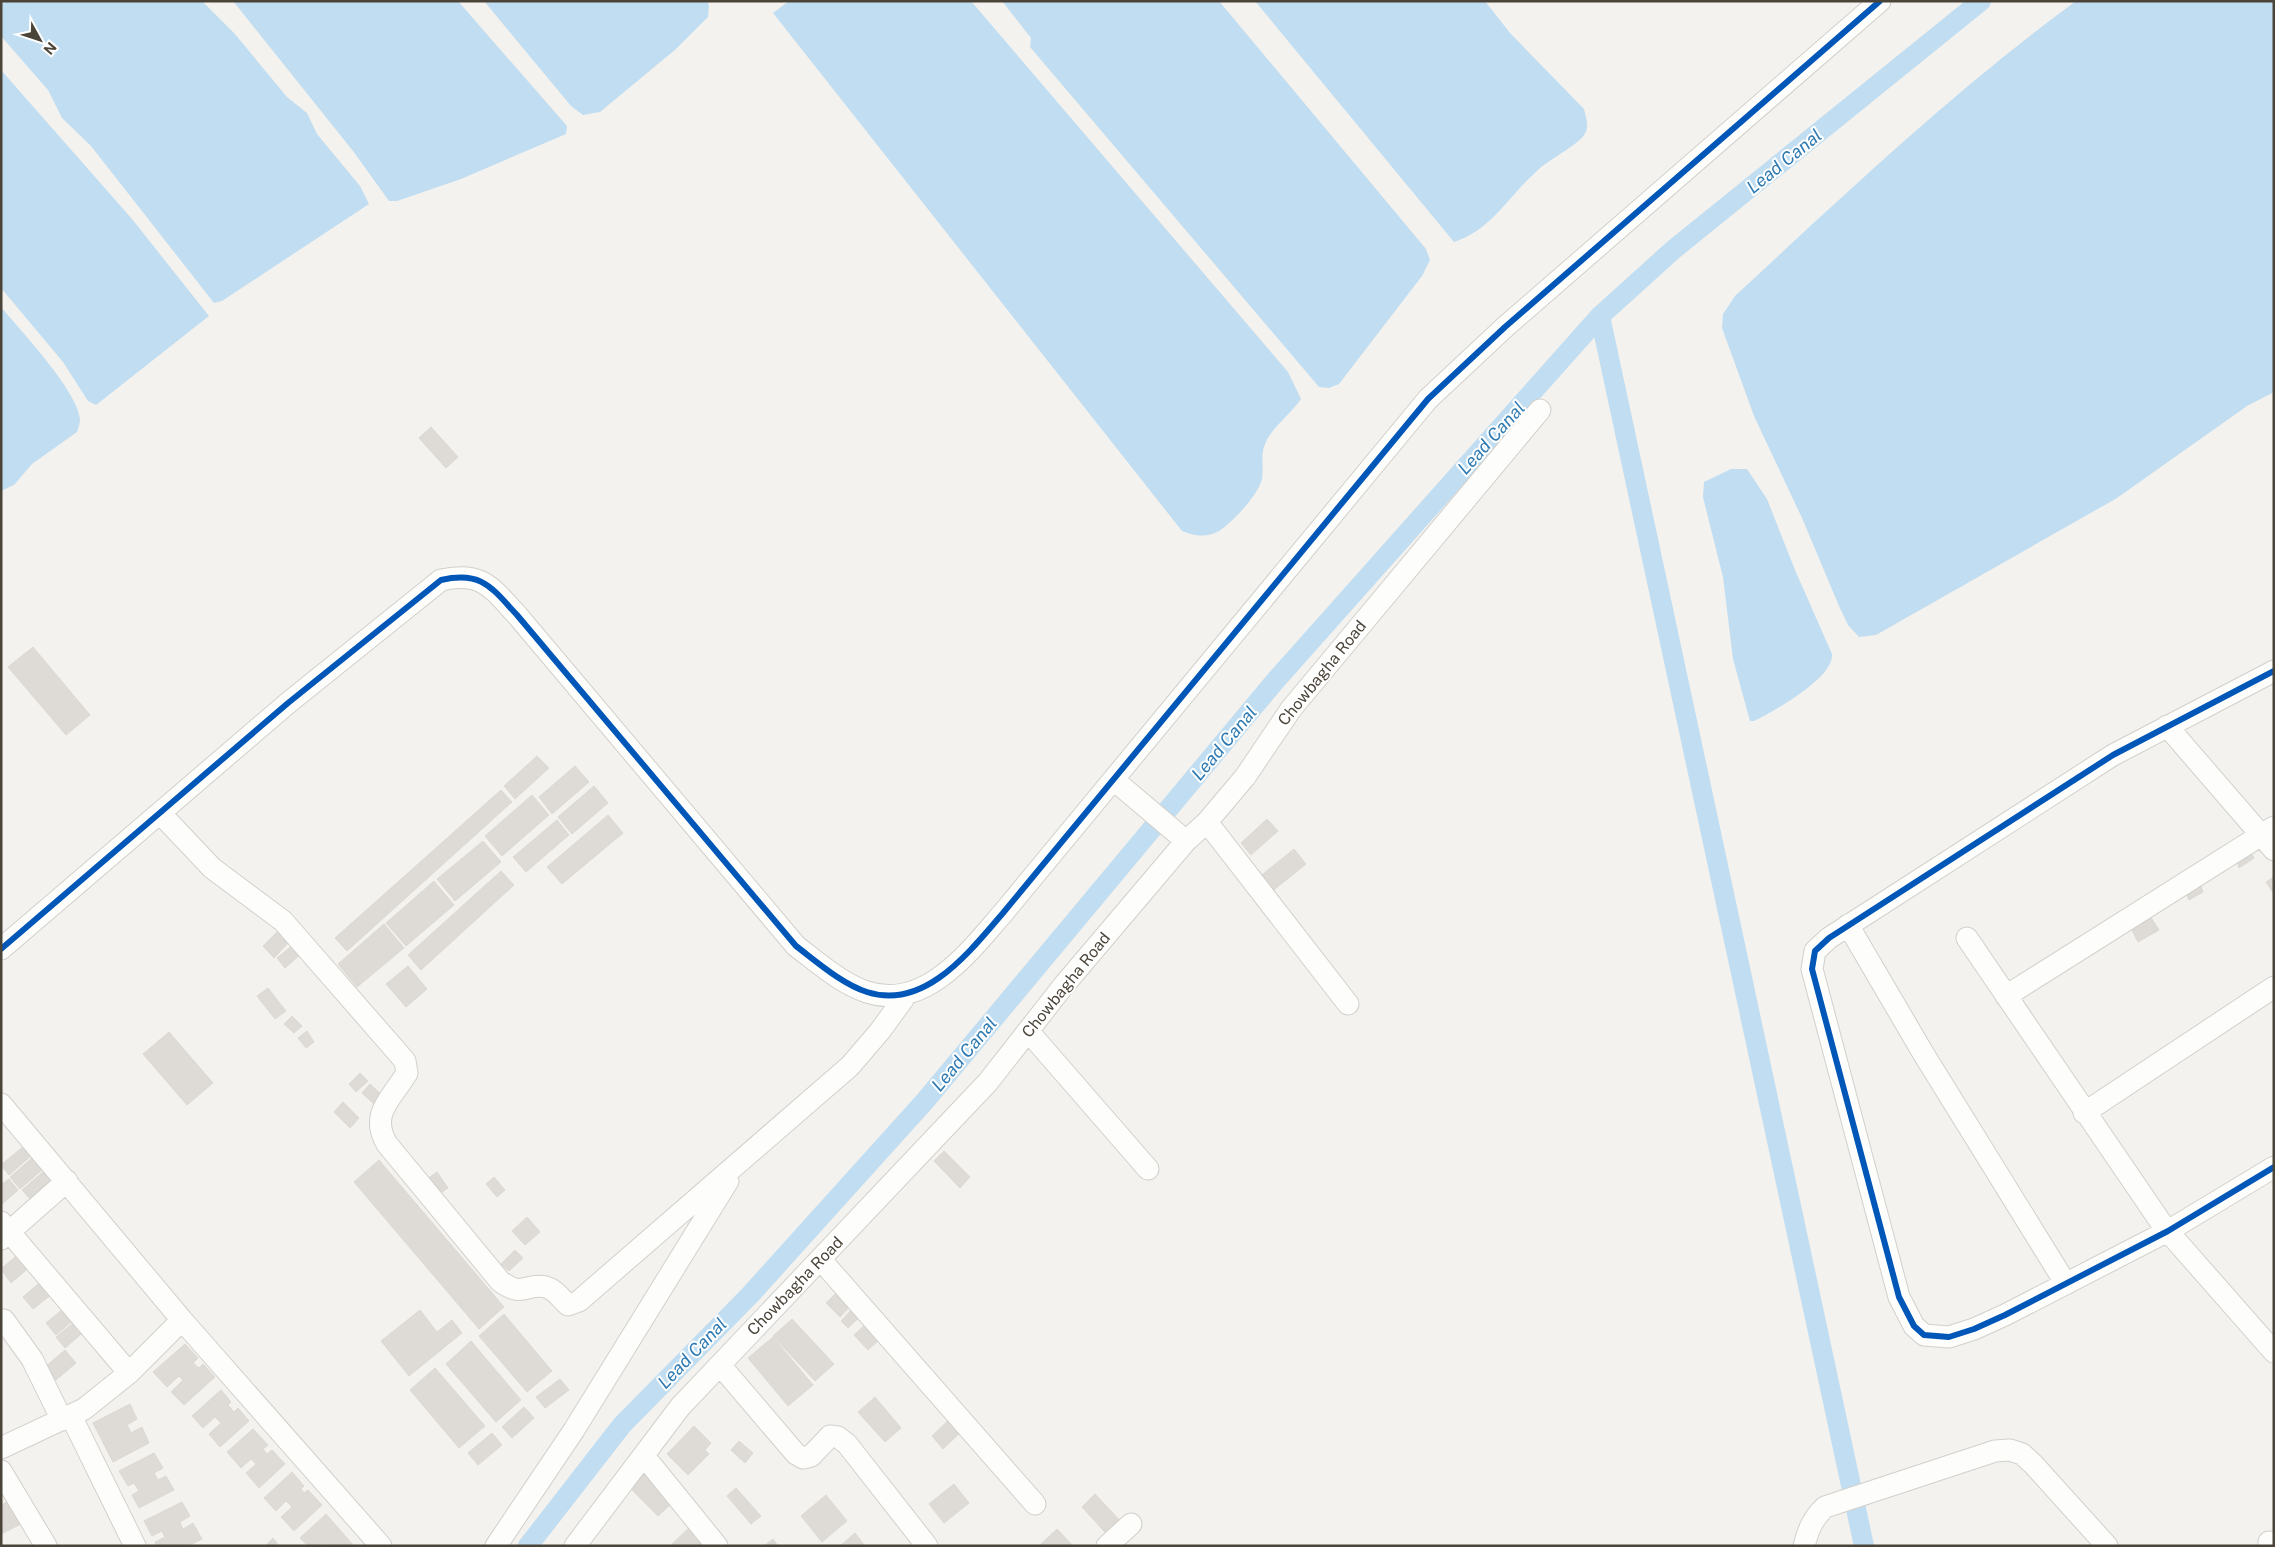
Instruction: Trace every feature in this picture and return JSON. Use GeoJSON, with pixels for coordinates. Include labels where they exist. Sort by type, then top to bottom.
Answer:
{"type":"FeatureCollection","features":[{"type":"Feature","properties":{"kind":"street"},"geometry":{"type":"LineString","coordinates":[[1,949],[288,703],[441,580],[466,576],[492,589],[517,614],[796,946],[864,991],[884,996],[907,994],[935,980],[967,954],[1114,780],[1428,399],[1504,327],[1880,1]]}},
{"type":"Feature","properties":{"kind":"street","name":"Chowbagha Road"},"geometry":{"type":"LineString","coordinates":[[575,1546],[680,1407],[988,1082],[1186,841],[1207,822],[1245,777],[1291,709],[1540,410]]}},
{"type":"Feature","properties":{"kind":"street"},"geometry":{"type":"LineString","coordinates":[[2274,671],[2113,754],[2070,781],[1828,938],[1815,951],[1812,970],[1899,1297],[1914,1326],[1924,1335],[1949,1337],[2005,1315],[2168,1231],[2274,1167]]}},
{"type":"Feature","properties":{"kind":"street"},"geometry":{"type":"LineString","coordinates":[[2006,996],[2269,838],[2167,726]]}},
{"type":"Feature","properties":{"kind":"street"},"geometry":{"type":"LineString","coordinates":[[1114,780],[1186,841]]}},
{"type":"Feature","properties":{"kind":"street"},"geometry":{"type":"LineString","coordinates":[[160,813],[212,868],[283,921],[405,1062],[407,1073],[382,1110],[379,1122],[380,1133],[494,1274],[510,1289],[520,1291],[546,1287],[556,1292],[568,1305],[579,1301],[850,1066],[880,1031],[907,994]]}},
{"type":"Feature","properties":{"kind":"street"},"geometry":{"type":"LineString","coordinates":[[1207,822],[1348,1004]]}},
{"type":"Feature","properties":{"kind":"street"},"geometry":{"type":"LineString","coordinates":[[1848,925],[2066,1284]]}},
{"type":"Feature","properties":{"kind":"street"},"geometry":{"type":"LineString","coordinates":[[1967,938],[2084,1113],[2168,1231],[2274,1352]]}},
{"type":"Feature","properties":{"kind":"street"},"geometry":{"type":"LineString","coordinates":[[2084,1113],[2274,987]]}},
{"type":"Feature","properties":{"kind":"street"},"geometry":{"type":"LineString","coordinates":[[1028,1031],[1148,1169]]}},
{"type":"Feature","properties":{"kind":"street"},"geometry":{"type":"LineString","coordinates":[[1,1104],[182,1320],[381,1546]]}},
{"type":"Feature","properties":{"kind":"street"},"geometry":{"type":"LineString","coordinates":[[496,1546],[574,1430],[738,1164]]}},
{"type":"Feature","properties":{"kind":"street"},"geometry":{"type":"LineString","coordinates":[[67,1181],[4,1231],[129,1373]]}},
{"type":"Feature","properties":{"kind":"street"},"geometry":{"type":"LineString","coordinates":[[821,1260],[1035,1504]]}},
{"type":"Feature","properties":{"kind":"street"},"geometry":{"type":"LineString","coordinates":[[4,1320],[32,1359],[66,1418],[134,1546]]}},
{"type":"Feature","properties":{"kind":"street"},"geometry":{"type":"LineString","coordinates":[[1,1448],[84,1409],[129,1373],[182,1320]]}},
{"type":"Feature","properties":{"kind":"street"},"geometry":{"type":"LineString","coordinates":[[720,1365],[796,1454],[803,1458],[811,1456],[830,1436],[838,1437],[848,1444],[926,1546]]}},
{"type":"Feature","properties":{"kind":"street"},"geometry":{"type":"LineString","coordinates":[[1804,1546],[1808,1528],[1816,1515],[1825,1507],[1957,1462],[1995,1451],[2010,1450],[2022,1454],[2033,1464],[2107,1546]]}},
{"type":"Feature","properties":{"kind":"street"},"geometry":{"type":"LineString","coordinates":[[644,1456],[717,1546]]}},
{"type":"Feature","properties":{"kind":"street"},"geometry":{"type":"LineString","coordinates":[[1,1471],[46,1546]]}},
{"type":"Feature","properties":{"kind":"street"},"geometry":{"type":"LineString","coordinates":[[1107,1546],[1131,1524]]}},
{"type":"Feature","properties":{"kind":"water"},"geometry":{"type":"Polygon","coordinates":[[[1,1],[202,1],[234,33],[287,97],[307,113],[317,134],[360,186],[369,204],[222,301],[214,303],[91,146],[62,118],[48,90],[1,36],[1,1]]]}},
{"type":"Feature","properties":{"kind":"water"},"geometry":{"type":"Polygon","coordinates":[[[233,1],[458,1],[567,126],[566,134],[461,179],[397,201],[389,201],[353,151],[233,1]]]}},
{"type":"Feature","properties":{"kind":"water"},"geometry":{"type":"Polygon","coordinates":[[[484,1],[707,1],[709,6],[708,17],[676,49],[600,112],[583,115],[571,106],[484,1]]]}},
{"type":"Feature","properties":{"kind":"water"},"geometry":{"type":"Polygon","coordinates":[[[789,1],[971,1],[1288,372],[1301,399],[1272,432],[1265,444],[1262,479],[1256,492],[1238,515],[1224,527],[1219,531],[1205,535],[1195,535],[1182,531],[773,13],[789,1]]]}},
{"type":"Feature","properties":{"kind":"water"},"geometry":{"type":"Polygon","coordinates":[[[1002,1],[1219,1],[1426,249],[1430,260],[1422,276],[1339,384],[1329,388],[1319,387],[1030,47],[1031,38],[1002,1]]]}},
{"type":"Feature","properties":{"kind":"water"},"geometry":{"type":"Polygon","coordinates":[[[1255,1],[1485,1],[1510,33],[1584,109],[1587,122],[1586,132],[1576,143],[1538,170],[1480,229],[1454,242],[1255,1]]]}},
{"type":"Feature","properties":{"kind":"water"},"geometry":{"type":"Polygon","coordinates":[[[2076,1],[2274,1],[2274,392],[2247,406],[2117,498],[1876,635],[1859,637],[1848,625],[1802,518],[1754,416],[1722,328],[1723,314],[1735,296],[1901,144],[1987,70],[2076,1]]]}},
{"type":"Feature","properties":{"kind":"water"},"geometry":{"type":"Polygon","coordinates":[[[1,70],[132,219],[209,316],[96,405],[88,401],[63,362],[1,288],[1,70]]]}},
{"type":"Feature","properties":{"kind":"water"},"geometry":{"type":"Polygon","coordinates":[[[1,307],[60,378],[77,408],[80,420],[77,432],[32,464],[14,485],[1,491],[1,307]]]}},
{"type":"Feature","properties":{"kind":"water"},"geometry":{"type":"Polygon","coordinates":[[[1731,469],[1747,469],[1767,499],[1795,570],[1832,654],[1830,663],[1813,683],[1788,702],[1754,721],[1750,721],[1733,659],[1723,577],[1703,497],[1704,482],[1731,469]]]}},
{"type":"Feature","properties":{"kind":"building"},"geometry":{"type":"Polygon","coordinates":[[[431,427],[458,457],[446,468],[419,438],[431,427]]]}},
{"type":"Feature","properties":{"kind":"building"},"geometry":{"type":"Polygon","coordinates":[[[33,647],[90,715],[66,735],[8,667],[33,647]]]}},
{"type":"Feature","properties":{"kind":"building"},"geometry":{"type":"Polygon","coordinates":[[[537,756],[549,768],[515,799],[504,786],[537,756]]]}},
{"type":"Feature","properties":{"kind":"building"},"geometry":{"type":"Polygon","coordinates":[[[575,766],[589,782],[552,814],[539,797],[575,766]]]}},
{"type":"Feature","properties":{"kind":"building"},"geometry":{"type":"Polygon","coordinates":[[[594,786],[608,803],[572,834],[558,817],[594,786]]]}},
{"type":"Feature","properties":{"kind":"building"},"geometry":{"type":"Polygon","coordinates":[[[501,790],[512,802],[347,951],[335,938],[501,790]]]}},
{"type":"Feature","properties":{"kind":"building"},"geometry":{"type":"Polygon","coordinates":[[[532,795],[549,815],[502,856],[485,836],[532,795]]]}},
{"type":"Feature","properties":{"kind":"building"},"geometry":{"type":"Polygon","coordinates":[[[608,815],[623,833],[562,884],[547,867],[608,815]]]}},
{"type":"Feature","properties":{"kind":"building"},"geometry":{"type":"Polygon","coordinates":[[[1267,819],[1278,831],[1251,855],[1241,843],[1267,819]]]}},
{"type":"Feature","properties":{"kind":"building"},"geometry":{"type":"Polygon","coordinates":[[[557,820],[569,835],[526,872],[513,857],[557,820]]]}},
{"type":"Feature","properties":{"kind":"building"},"geometry":{"type":"Polygon","coordinates":[[[483,841],[501,862],[455,901],[437,879],[483,841]]]}},
{"type":"Feature","properties":{"kind":"building"},"geometry":{"type":"Polygon","coordinates":[[[1294,849],[1306,864],[1270,893],[1258,878],[1294,849]]]}},
{"type":"Feature","properties":{"kind":"building"},"geometry":{"type":"Polygon","coordinates":[[[2249,849],[2254,858],[2239,868],[2236,857],[2249,849]]]}},
{"type":"Feature","properties":{"kind":"building"},"geometry":{"type":"Polygon","coordinates":[[[501,871],[514,885],[421,970],[408,955],[501,871]]]}},
{"type":"Feature","properties":{"kind":"building"},"geometry":{"type":"Polygon","coordinates":[[[2274,877],[2274,894],[2266,882],[2274,877]]]}},
{"type":"Feature","properties":{"kind":"building"},"geometry":{"type":"Polygon","coordinates":[[[434,881],[454,905],[406,946],[386,923],[434,881]]]}},
{"type":"Feature","properties":{"kind":"building"},"geometry":{"type":"Polygon","coordinates":[[[2199,881],[2203,892],[2189,900],[2184,889],[2199,881]]]}},
{"type":"Feature","properties":{"kind":"building"},"geometry":{"type":"Polygon","coordinates":[[[2150,916],[2159,930],[2138,942],[2131,928],[2150,916]]]}},
{"type":"Feature","properties":{"kind":"building"},"geometry":{"type":"Polygon","coordinates":[[[384,924],[404,948],[357,987],[338,964],[384,924]]]}},
{"type":"Feature","properties":{"kind":"building"},"geometry":{"type":"Polygon","coordinates":[[[278,931],[289,942],[274,958],[263,946],[278,931]]]}},
{"type":"Feature","properties":{"kind":"building"},"geometry":{"type":"Polygon","coordinates":[[[293,945],[301,954],[285,968],[277,958],[293,945]]]}},
{"type":"Feature","properties":{"kind":"building"},"geometry":{"type":"Polygon","coordinates":[[[408,966],[427,989],[406,1007],[386,984],[408,966]]]}},
{"type":"Feature","properties":{"kind":"building"},"geometry":{"type":"Polygon","coordinates":[[[268,988],[286,1011],[275,1019],[257,996],[268,988]]]}},
{"type":"Feature","properties":{"kind":"building"},"geometry":{"type":"Polygon","coordinates":[[[292,1016],[302,1026],[294,1033],[284,1024],[292,1016]]]}},
{"type":"Feature","properties":{"kind":"building"},"geometry":{"type":"Polygon","coordinates":[[[307,1031],[314,1042],[306,1048],[298,1038],[307,1031]]]}},
{"type":"Feature","properties":{"kind":"building"},"geometry":{"type":"Polygon","coordinates":[[[169,1032],[213,1083],[187,1105],[143,1054],[169,1032]]]}},
{"type":"Feature","properties":{"kind":"building"},"geometry":{"type":"Polygon","coordinates":[[[360,1073],[368,1081],[356,1092],[349,1084],[360,1073]]]}},
{"type":"Feature","properties":{"kind":"building"},"geometry":{"type":"Polygon","coordinates":[[[370,1084],[385,1098],[377,1107],[362,1093],[370,1084]]]}},
{"type":"Feature","properties":{"kind":"building"},"geometry":{"type":"Polygon","coordinates":[[[343,1102],[359,1118],[350,1128],[334,1112],[343,1102]]]}},
{"type":"Feature","properties":{"kind":"building"},"geometry":{"type":"Polygon","coordinates":[[[24,1146],[32,1155],[9,1175],[1,1165],[24,1146]]]}},
{"type":"Feature","properties":{"kind":"building"},"geometry":{"type":"Polygon","coordinates":[[[944,1151],[970,1177],[960,1188],[934,1161],[944,1151]]]}},
{"type":"Feature","properties":{"kind":"building"},"geometry":{"type":"Polygon","coordinates":[[[32,1158],[42,1170],[20,1189],[10,1177],[32,1158]]]}},
{"type":"Feature","properties":{"kind":"building"},"geometry":{"type":"Polygon","coordinates":[[[379,1160],[504,1307],[479,1329],[354,1182],[379,1160]]]}},
{"type":"Feature","properties":{"kind":"building"},"geometry":{"type":"Polygon","coordinates":[[[44,1171],[53,1182],[32,1201],[22,1190],[44,1171]]]}},
{"type":"Feature","properties":{"kind":"building"},"geometry":{"type":"Polygon","coordinates":[[[437,1172],[448,1188],[435,1197],[424,1181],[437,1172]]]}},
{"type":"Feature","properties":{"kind":"building"},"geometry":{"type":"Polygon","coordinates":[[[494,1177],[505,1190],[497,1197],[486,1184],[494,1177]]]}},
{"type":"Feature","properties":{"kind":"building"},"geometry":{"type":"Polygon","coordinates":[[[9,1179],[18,1190],[1,1205],[1,1185],[9,1179]]]}},
{"type":"Feature","properties":{"kind":"building"},"geometry":{"type":"Polygon","coordinates":[[[527,1217],[540,1232],[525,1245],[512,1231],[527,1217]]]}},
{"type":"Feature","properties":{"kind":"building"},"geometry":{"type":"Polygon","coordinates":[[[515,1250],[523,1258],[509,1271],[501,1264],[515,1250]]]}},
{"type":"Feature","properties":{"kind":"building"},"geometry":{"type":"Polygon","coordinates":[[[21,1252],[32,1265],[11,1283],[1,1269],[21,1252]]]}},
{"type":"Feature","properties":{"kind":"building"},"geometry":{"type":"Polygon","coordinates":[[[45,1278],[56,1291],[33,1309],[23,1297],[45,1278]]]}},
{"type":"Feature","properties":{"kind":"building"},"geometry":{"type":"Polygon","coordinates":[[[839,1290],[853,1303],[840,1317],[826,1303],[839,1290]]]}},
{"type":"Feature","properties":{"kind":"building"},"geometry":{"type":"Polygon","coordinates":[[[68,1305],[78,1316],[56,1335],[46,1323],[68,1305]]]}},
{"type":"Feature","properties":{"kind":"building"},"geometry":{"type":"Polygon","coordinates":[[[856,1305],[864,1313],[848,1328],[841,1321],[856,1305]]]}},
{"type":"Feature","properties":{"kind":"building"},"geometry":{"type":"Polygon","coordinates":[[[420,1310],[437,1332],[452,1320],[462,1333],[409,1376],[381,1341],[420,1310]]]}},
{"type":"Feature","properties":{"kind":"building"},"geometry":{"type":"Polygon","coordinates":[[[504,1314],[552,1371],[527,1392],[479,1336],[504,1314]]]}},
{"type":"Feature","properties":{"kind":"building"},"geometry":{"type":"Polygon","coordinates":[[[79,1318],[88,1328],[65,1348],[56,1337],[79,1318]]]}},
{"type":"Feature","properties":{"kind":"building"},"geometry":{"type":"Polygon","coordinates":[[[792,1319],[834,1364],[815,1381],[773,1336],[792,1319]]]}},
{"type":"Feature","properties":{"kind":"building"},"geometry":{"type":"Polygon","coordinates":[[[868,1322],[882,1337],[868,1350],[854,1335],[868,1322]]]}},
{"type":"Feature","properties":{"kind":"building"},"geometry":{"type":"Polygon","coordinates":[[[773,1337],[813,1385],[788,1406],[748,1358],[773,1337]]]}},
{"type":"Feature","properties":{"kind":"building"},"geometry":{"type":"Polygon","coordinates":[[[471,1341],[521,1400],[496,1422],[446,1364],[471,1341]]]}},
{"type":"Feature","properties":{"kind":"building"},"geometry":{"type":"Polygon","coordinates":[[[185,1344],[198,1358],[193,1363],[199,1368],[203,1364],[215,1377],[184,1405],[171,1392],[183,1380],[179,1376],[167,1387],[153,1372],[185,1344]]]}},
{"type":"Feature","properties":{"kind":"building"},"geometry":{"type":"Polygon","coordinates":[[[65,1350],[76,1363],[56,1380],[45,1367],[65,1350]]]}},
{"type":"Feature","properties":{"kind":"building"},"geometry":{"type":"Polygon","coordinates":[[[435,1368],[485,1426],[459,1448],[410,1390],[435,1368]]]}},
{"type":"Feature","properties":{"kind":"building"},"geometry":{"type":"Polygon","coordinates":[[[560,1379],[569,1390],[545,1408],[536,1397],[560,1379]]]}},
{"type":"Feature","properties":{"kind":"building"},"geometry":{"type":"Polygon","coordinates":[[[221,1390],[231,1402],[228,1405],[234,1412],[238,1408],[249,1421],[220,1447],[209,1434],[221,1423],[215,1417],[203,1428],[192,1416],[221,1390]]]}},
{"type":"Feature","properties":{"kind":"building"},"geometry":{"type":"Polygon","coordinates":[[[875,1397],[901,1428],[885,1442],[858,1412],[875,1397]]]}},
{"type":"Feature","properties":{"kind":"building"},"geometry":{"type":"Polygon","coordinates":[[[130,1404],[137,1419],[127,1425],[131,1433],[142,1427],[149,1443],[113,1462],[93,1423],[130,1404]]]}},
{"type":"Feature","properties":{"kind":"building"},"geometry":{"type":"Polygon","coordinates":[[[524,1407],[534,1418],[512,1438],[502,1427],[524,1407]]]}},
{"type":"Feature","properties":{"kind":"building"},"geometry":{"type":"Polygon","coordinates":[[[952,1417],[963,1430],[943,1449],[932,1436],[952,1417]]]}},
{"type":"Feature","properties":{"kind":"building"},"geometry":{"type":"Polygon","coordinates":[[[694,1426],[711,1443],[705,1450],[709,1454],[688,1475],[667,1454],[694,1426]]]}},
{"type":"Feature","properties":{"kind":"building"},"geometry":{"type":"Polygon","coordinates":[[[253,1429],[268,1445],[263,1449],[267,1454],[272,1450],[285,1464],[259,1488],[246,1473],[256,1464],[251,1459],[241,1468],[227,1452],[253,1429]]]}},
{"type":"Feature","properties":{"kind":"building"},"geometry":{"type":"Polygon","coordinates":[[[492,1433],[502,1445],[478,1465],[468,1453],[492,1433]]]}},
{"type":"Feature","properties":{"kind":"building"},"geometry":{"type":"Polygon","coordinates":[[[739,1441],[753,1453],[745,1463],[731,1450],[739,1441]]]}},
{"type":"Feature","properties":{"kind":"building"},"geometry":{"type":"Polygon","coordinates":[[[154,1453],[163,1468],[154,1473],[158,1480],[166,1476],[174,1490],[139,1508],[132,1495],[139,1491],[134,1483],[128,1486],[119,1471],[154,1453]]]}},
{"type":"Feature","properties":{"kind":"building"},"geometry":{"type":"Polygon","coordinates":[[[292,1472],[304,1486],[301,1489],[304,1493],[308,1490],[322,1505],[294,1531],[281,1517],[292,1507],[286,1501],[276,1511],[264,1498],[292,1472]]]}},
{"type":"Feature","properties":{"kind":"building"},"geometry":{"type":"Polygon","coordinates":[[[645,1474],[673,1502],[658,1516],[630,1488],[645,1474]]]}},
{"type":"Feature","properties":{"kind":"building"},"geometry":{"type":"Polygon","coordinates":[[[954,1484],[969,1503],[944,1523],[929,1504],[954,1484]]]}},
{"type":"Feature","properties":{"kind":"building"},"geometry":{"type":"Polygon","coordinates":[[[736,1488],[761,1516],[751,1524],[727,1496],[736,1488]]]}},
{"type":"Feature","properties":{"kind":"building"},"geometry":{"type":"Polygon","coordinates":[[[1095,1494],[1126,1527],[1112,1540],[1082,1507],[1095,1494]]]}},
{"type":"Feature","properties":{"kind":"building"},"geometry":{"type":"Polygon","coordinates":[[[826,1495],[847,1521],[822,1542],[801,1516],[826,1495]]]}},
{"type":"Feature","properties":{"kind":"building"},"geometry":{"type":"Polygon","coordinates":[[[11,1500],[23,1523],[1,1534],[1,1505],[11,1500]]]}},
{"type":"Feature","properties":{"kind":"building"},"geometry":{"type":"Polygon","coordinates":[[[182,1502],[190,1516],[180,1522],[183,1529],[193,1523],[202,1539],[188,1546],[157,1546],[155,1542],[165,1537],[162,1531],[152,1536],[144,1521],[182,1502]]]}},
{"type":"Feature","properties":{"kind":"building"},"geometry":{"type":"Polygon","coordinates":[[[326,1514],[354,1546],[326,1546],[324,1543],[321,1546],[308,1546],[300,1538],[326,1514]]]}},
{"type":"Feature","properties":{"kind":"building"},"geometry":{"type":"Polygon","coordinates":[[[690,1527],[706,1546],[670,1546],[690,1527]]]}},
{"type":"Feature","properties":{"kind":"building"},"geometry":{"type":"Polygon","coordinates":[[[1057,1529],[1073,1546],[1039,1546],[1057,1529]]]}},
{"type":"Feature","properties":{"kind":"building"},"geometry":{"type":"Polygon","coordinates":[[[855,1533],[865,1546],[840,1546],[855,1533]]]}},
{"type":"Feature","properties":{"kind":"building"},"geometry":{"type":"Polygon","coordinates":[[[273,1538],[279,1546],[265,1546],[273,1538]]]}},
{"type":"Feature","properties":{"kind":"building"},"geometry":{"type":"Polygon","coordinates":[[[773,1539],[778,1546],[764,1546],[773,1539]]]}},
{"type":"Feature","properties":{"kind":"waterway","name":"Lead Canal"},"geometry":{"type":"LineString","coordinates":[[528,1546],[622,1425],[750,1295],[925,1101],[1276,680],[1600,316],[1673,250],[1981,1]]}},
{"type":"Feature","properties":{"kind":"waterway"},"geometry":{"type":"LineString","coordinates":[[1600,316],[1864,1546]]}},
{"type":"Feature","properties":{"kind":"cycle path"},"geometry":{"type":"LineString","coordinates":[[1,949],[288,703],[441,580],[467,578],[476,580],[492,589],[517,615],[796,946],[848,984],[867,992],[888,996],[908,993],[927,985],[961,960],[1003,913],[1428,399],[1505,327],[1880,1]]}},
{"type":"Feature","properties":{"kind":"cycle path"},"geometry":{"type":"LineString","coordinates":[[2274,671],[2113,755],[1829,938],[1815,951],[1812,969],[1899,1297],[1914,1326],[1924,1335],[1949,1337],[1974,1329],[2005,1315],[2168,1231],[2274,1167]]}}]}
